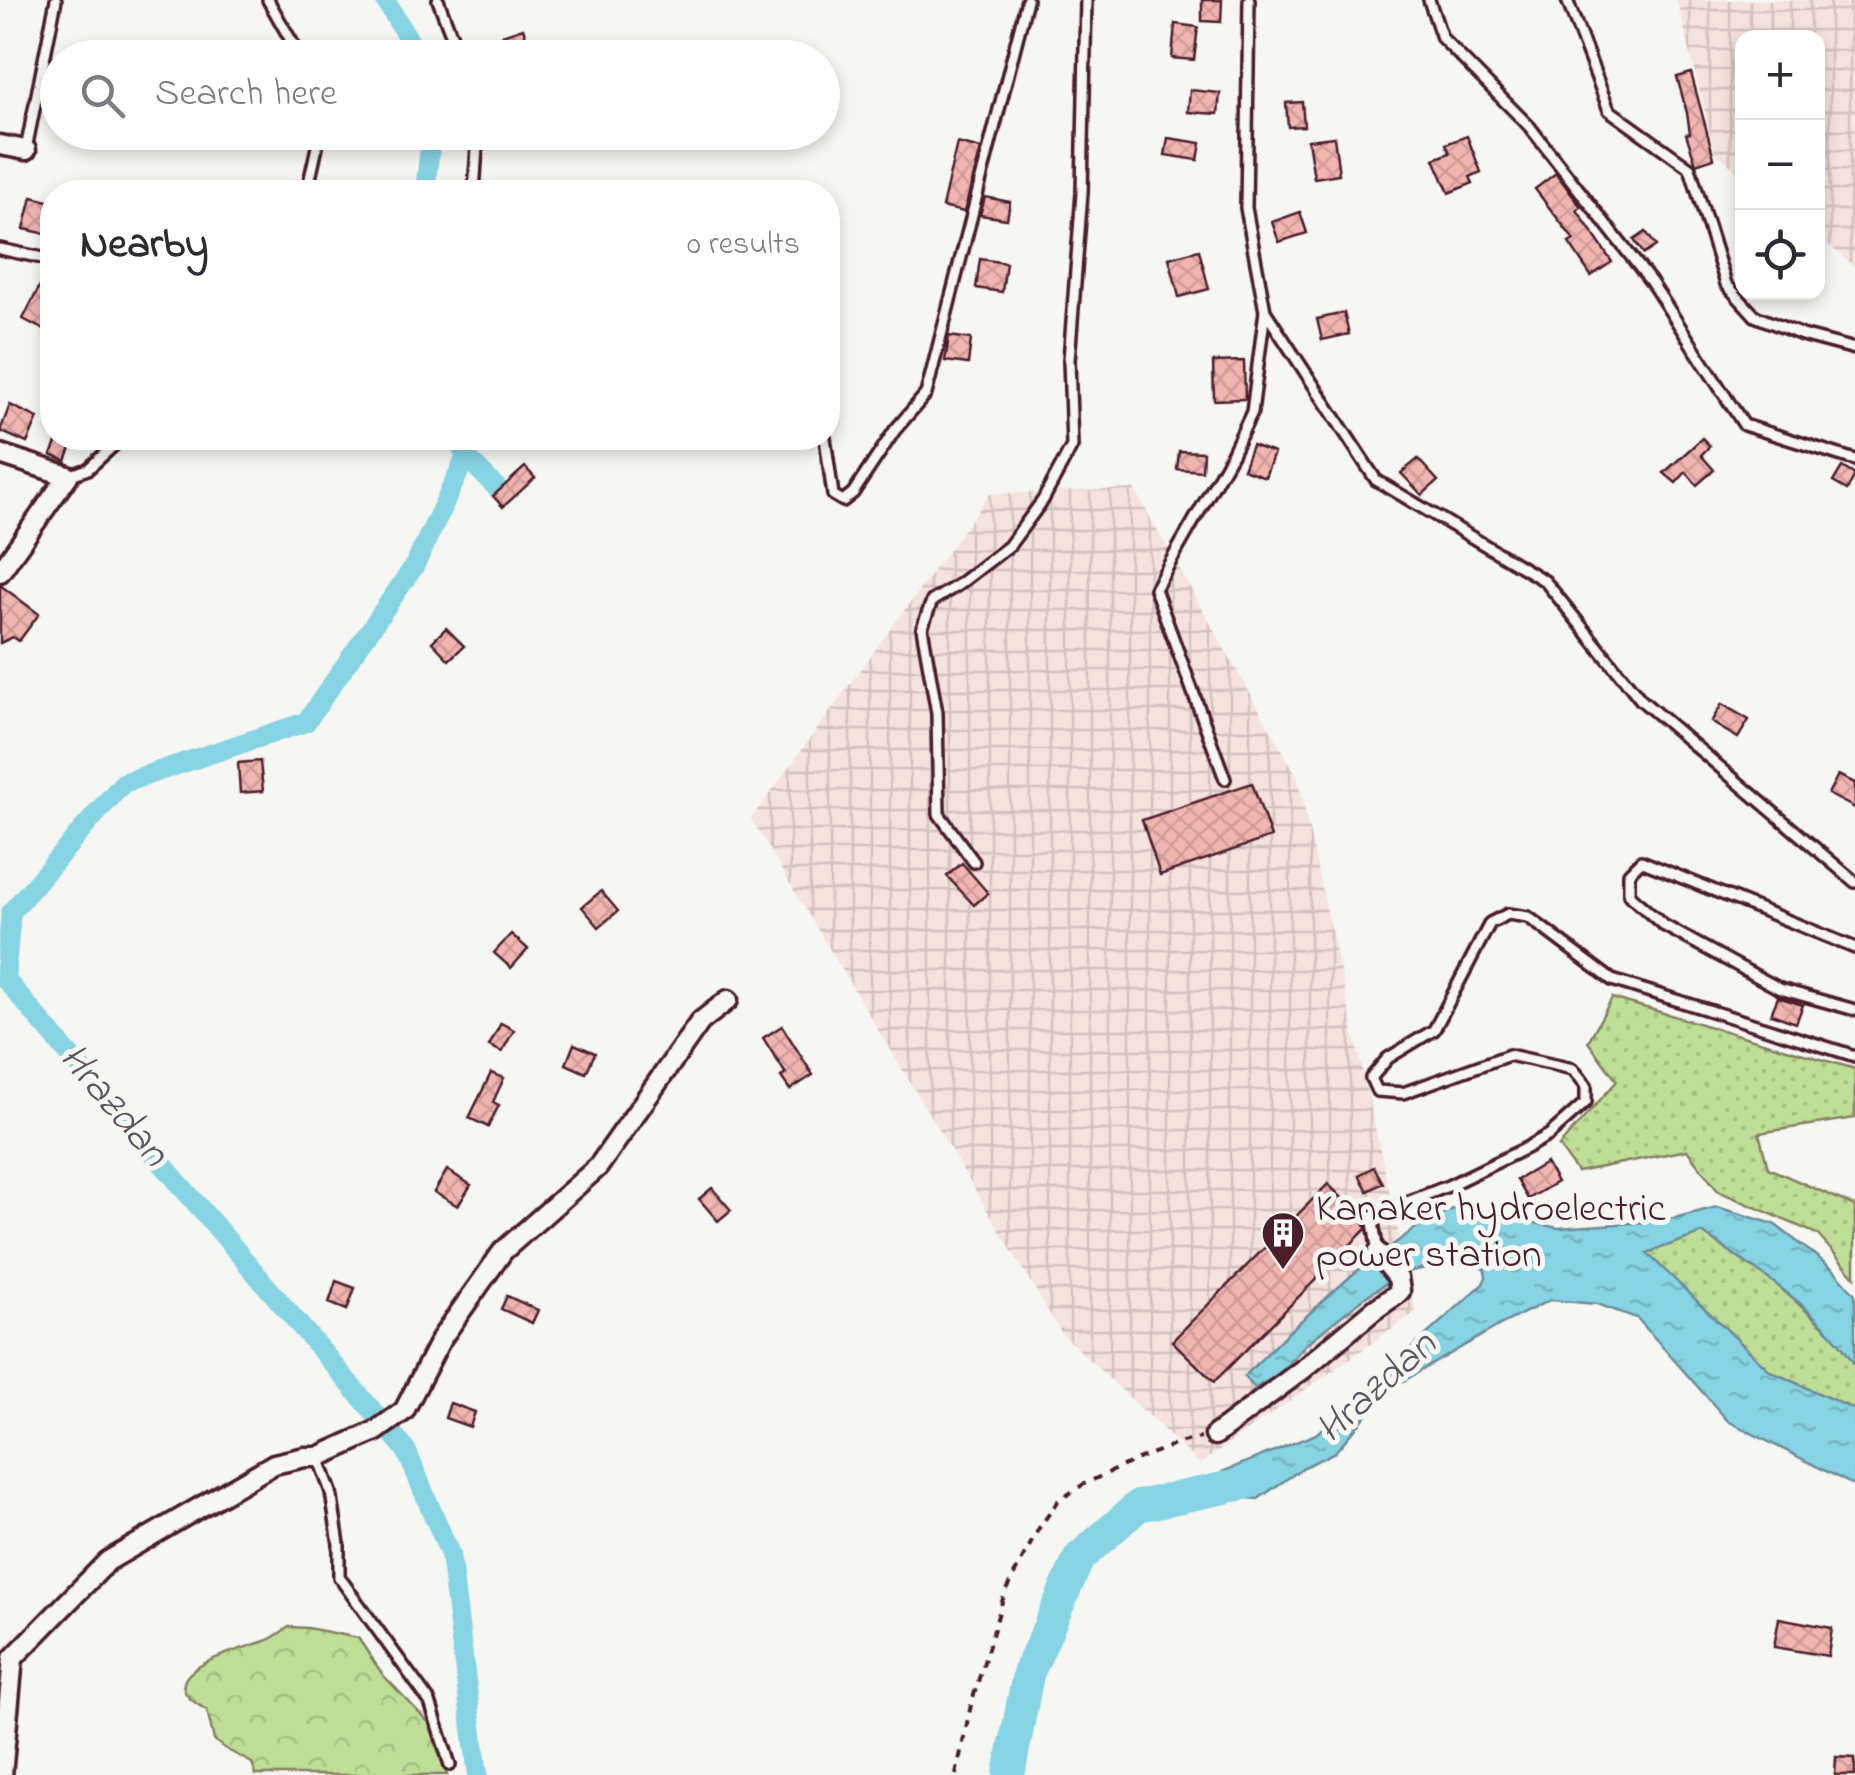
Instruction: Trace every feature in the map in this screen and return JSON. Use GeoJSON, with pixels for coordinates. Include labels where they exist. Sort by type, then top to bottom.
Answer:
{"type":"FeatureCollection","features":[{"type":"Feature","properties":{"kind":"street"},"geometry":{"type":"LineString","coordinates":[[0,144],[26,150]]}},
{"type":"Feature","properties":{"kind":"street"},"geometry":{"type":"LineString","coordinates":[[0,454],[68,476],[0,572]]}},
{"type":"Feature","properties":{"kind":"street"},"geometry":{"type":"LineString","coordinates":[[2,1775],[13,1658],[108,1561],[274,1464],[318,1457],[376,1431],[404,1411],[441,1339],[502,1251],[598,1167],[700,1022],[728,1000]]}},
{"type":"Feature","properties":{"kind":"street"},"geometry":{"type":"LineString","coordinates":[[1215,1435],[1398,1294],[1398,1278],[1378,1253]]}},
{"type":"Feature","properties":{"kind":"lane"},"geometry":{"type":"LineString","coordinates":[[48,40],[56,0]]}},
{"type":"Feature","properties":{"kind":"lane"},"geometry":{"type":"LineString","coordinates":[[268,0],[291,40]]}},
{"type":"Feature","properties":{"kind":"lane"},"geometry":{"type":"LineString","coordinates":[[438,0],[453,40]]}},
{"type":"Feature","properties":{"kind":"lane"},"geometry":{"type":"LineString","coordinates":[[826,450],[832,496],[843,501],[854,493],[895,430],[926,394],[1028,0]]}},
{"type":"Feature","properties":{"kind":"lane"},"geometry":{"type":"LineString","coordinates":[[974,862],[939,814],[937,713],[922,628],[932,600],[1009,546],[1043,500],[1072,446],[1069,360],[1082,193],[1086,0]]}},
{"type":"Feature","properties":{"kind":"lane"},"geometry":{"type":"LineString","coordinates":[[1225,779],[1155,589],[1252,412],[1265,311],[1246,208],[1249,0]]}},
{"type":"Feature","properties":{"kind":"lane"},"geometry":{"type":"LineString","coordinates":[[1430,0],[1442,38],[1528,126],[1651,282],[1744,425],[1855,460]]}},
{"type":"Feature","properties":{"kind":"lane"},"geometry":{"type":"LineString","coordinates":[[1567,0],[1609,110],[1690,168],[1726,284],[1755,316],[1802,335],[1855,349]]}},
{"type":"Feature","properties":{"kind":"lane"},"geometry":{"type":"LineString","coordinates":[[26,150],[40,80]]}},
{"type":"Feature","properties":{"kind":"lane"},"geometry":{"type":"LineString","coordinates":[[310,180],[317,150]]}},
{"type":"Feature","properties":{"kind":"lane"},"geometry":{"type":"LineString","coordinates":[[475,180],[477,150]]}},
{"type":"Feature","properties":{"kind":"lane"},"geometry":{"type":"LineString","coordinates":[[0,249],[40,257]]}},
{"type":"Feature","properties":{"kind":"lane"},"geometry":{"type":"LineString","coordinates":[[1265,311],[1376,480],[1545,581],[1642,700],[1855,882]]}},
{"type":"Feature","properties":{"kind":"lane"},"geometry":{"type":"LineString","coordinates":[[68,476],[88,469],[109,450]]}},
{"type":"Feature","properties":{"kind":"lane"},"geometry":{"type":"LineString","coordinates":[[1855,948],[1641,860],[1629,873],[1629,894],[1664,925],[1780,989],[1855,1010]]}},
{"type":"Feature","properties":{"kind":"lane"},"geometry":{"type":"LineString","coordinates":[[1378,1253],[1372,1216],[1448,1186],[1526,1148],[1549,1135],[1586,1102],[1586,1085],[1573,1069],[1509,1054],[1403,1094],[1378,1092],[1371,1078],[1388,1058],[1434,1030],[1490,922],[1508,914],[1528,916],[1612,980],[1855,1056]]}},
{"type":"Feature","properties":{"kind":"lane"},"geometry":{"type":"LineString","coordinates":[[318,1457],[331,1492],[339,1544],[339,1576],[430,1702],[450,1765]]}},
{"type":"Feature","properties":{"kind":"path"},"geometry":{"type":"LineString","coordinates":[[956,1775],[970,1704],[1005,1592],[1058,1501],[1140,1458],[1215,1435]]}},
{"type":"Feature","properties":{"kind":"shaded area"},"geometry":{"type":"Polygon","coordinates":[[[1677,0],[1855,0],[1855,267],[1825,242],[1825,30],[1735,30],[1735,169],[1715,152],[1677,0]]]}},
{"type":"Feature","properties":{"kind":"shaded area"},"geometry":{"type":"Polygon","coordinates":[[[1134,489],[1297,776],[1416,1312],[1200,1464],[1062,1334],[751,819],[990,494],[1134,489]]]}},
{"type":"Feature","properties":{"kind":"green space"},"geometry":{"type":"Polygon","coordinates":[[[1612,998],[1855,1069],[1855,1118],[1759,1133],[1768,1168],[1855,1206],[1855,1277],[1817,1234],[1718,1191],[1687,1150],[1577,1172],[1559,1146],[1617,1081],[1588,1042],[1612,998]]]}},
{"type":"Feature","properties":{"kind":"green space"},"geometry":{"type":"Polygon","coordinates":[[[1702,1233],[1775,1283],[1840,1341],[1855,1365],[1855,1410],[1770,1371],[1646,1253],[1702,1233]]]}},
{"type":"Feature","properties":{"kind":"green space"},"geometry":{"type":"Polygon","coordinates":[[[289,1627],[358,1638],[383,1675],[431,1725],[447,1775],[256,1775],[252,1763],[214,1740],[207,1710],[189,1697],[183,1685],[189,1675],[201,1665],[268,1640],[289,1627]]]}},
{"type":"Feature","properties":{"kind":"water","name":"Hrazdan"},"geometry":{"type":"Polygon","coordinates":[[[1717,1207],[1774,1224],[1834,1270],[1855,1294],[1855,1365],[1805,1308],[1703,1233],[1647,1253],[1770,1371],[1855,1410],[1855,1486],[1728,1421],[1637,1318],[1597,1304],[1550,1300],[1388,1390],[1335,1452],[1304,1467],[1258,1499],[1203,1494],[1222,1472],[1316,1434],[1483,1284],[1485,1270],[1478,1265],[1449,1263],[1402,1273],[1305,1345],[1279,1374],[1255,1388],[1244,1377],[1352,1275],[1424,1222],[1453,1209],[1558,1228],[1662,1221],[1717,1207]]]}},
{"type":"Feature","properties":{"kind":"building"},"geometry":{"type":"Polygon","coordinates":[[[1202,0],[1222,0],[1221,22],[1202,21],[1202,0]]]}},
{"type":"Feature","properties":{"kind":"building"},"geometry":{"type":"Polygon","coordinates":[[[1175,24],[1198,27],[1194,60],[1172,58],[1175,24]]]}},
{"type":"Feature","properties":{"kind":"building"},"geometry":{"type":"Polygon","coordinates":[[[523,28],[527,40],[504,40],[502,35],[523,28]]]}},
{"type":"Feature","properties":{"kind":"building"},"geometry":{"type":"Polygon","coordinates":[[[1691,73],[1714,158],[1696,164],[1686,134],[1690,133],[1687,113],[1677,77],[1691,73]]]}},
{"type":"Feature","properties":{"kind":"building"},"geometry":{"type":"Polygon","coordinates":[[[1190,90],[1220,93],[1218,114],[1188,112],[1190,90]]]}},
{"type":"Feature","properties":{"kind":"building"},"geometry":{"type":"Polygon","coordinates":[[[1302,102],[1304,126],[1288,127],[1286,103],[1302,102]]]}},
{"type":"Feature","properties":{"kind":"building"},"geometry":{"type":"Polygon","coordinates":[[[1467,136],[1481,172],[1470,177],[1473,183],[1449,193],[1434,159],[1450,153],[1446,144],[1467,136]]]}},
{"type":"Feature","properties":{"kind":"building"},"geometry":{"type":"Polygon","coordinates":[[[1334,137],[1339,174],[1314,178],[1308,140],[1334,137]]]}},
{"type":"Feature","properties":{"kind":"building"},"geometry":{"type":"Polygon","coordinates":[[[1168,138],[1201,143],[1198,160],[1165,155],[1168,138]]]}},
{"type":"Feature","properties":{"kind":"building"},"geometry":{"type":"Polygon","coordinates":[[[957,143],[981,149],[964,212],[942,207],[957,143]]]}},
{"type":"Feature","properties":{"kind":"building"},"geometry":{"type":"Polygon","coordinates":[[[1556,173],[1581,207],[1577,210],[1612,262],[1591,276],[1569,243],[1574,240],[1535,189],[1556,173]]]}},
{"type":"Feature","properties":{"kind":"building"},"geometry":{"type":"Polygon","coordinates":[[[32,197],[40,199],[40,232],[24,229],[32,197]]]}},
{"type":"Feature","properties":{"kind":"building"},"geometry":{"type":"Polygon","coordinates":[[[985,197],[1010,202],[1007,219],[980,215],[985,197]]]}},
{"type":"Feature","properties":{"kind":"building"},"geometry":{"type":"Polygon","coordinates":[[[1300,212],[1307,233],[1279,242],[1272,222],[1300,212]]]}},
{"type":"Feature","properties":{"kind":"building"},"geometry":{"type":"Polygon","coordinates":[[[1646,232],[1656,246],[1644,254],[1634,240],[1646,232]]]}},
{"type":"Feature","properties":{"kind":"building"},"geometry":{"type":"Polygon","coordinates":[[[1199,250],[1209,289],[1179,297],[1169,258],[1199,250]]]}},
{"type":"Feature","properties":{"kind":"building"},"geometry":{"type":"Polygon","coordinates":[[[980,259],[1006,263],[1002,292],[976,288],[980,259]]]}},
{"type":"Feature","properties":{"kind":"building"},"geometry":{"type":"Polygon","coordinates":[[[40,286],[40,328],[23,319],[40,286]]]}},
{"type":"Feature","properties":{"kind":"building"},"geometry":{"type":"Polygon","coordinates":[[[1344,313],[1349,334],[1322,340],[1317,319],[1344,313]]]}},
{"type":"Feature","properties":{"kind":"building"},"geometry":{"type":"Polygon","coordinates":[[[949,336],[971,339],[968,364],[945,361],[949,336]]]}},
{"type":"Feature","properties":{"kind":"building"},"geometry":{"type":"Polygon","coordinates":[[[1244,361],[1245,399],[1214,400],[1213,362],[1244,361]]]}},
{"type":"Feature","properties":{"kind":"building"},"geometry":{"type":"Polygon","coordinates":[[[10,405],[38,418],[27,443],[0,431],[10,405]]]}},
{"type":"Feature","properties":{"kind":"building"},"geometry":{"type":"Polygon","coordinates":[[[1702,438],[1710,446],[1701,455],[1714,470],[1697,485],[1686,472],[1676,483],[1664,473],[1702,438]]]}},
{"type":"Feature","properties":{"kind":"building"},"geometry":{"type":"Polygon","coordinates":[[[1252,445],[1274,453],[1265,477],[1243,469],[1252,445]]]}},
{"type":"Feature","properties":{"kind":"building"},"geometry":{"type":"Polygon","coordinates":[[[53,450],[70,450],[66,461],[51,455],[53,450]]]}},
{"type":"Feature","properties":{"kind":"building"},"geometry":{"type":"Polygon","coordinates":[[[1179,451],[1203,452],[1202,471],[1177,469],[1179,451]]]}},
{"type":"Feature","properties":{"kind":"building"},"geometry":{"type":"Polygon","coordinates":[[[1418,459],[1438,481],[1422,495],[1401,473],[1418,459]]]}},
{"type":"Feature","properties":{"kind":"building"},"geometry":{"type":"Polygon","coordinates":[[[525,467],[535,478],[503,507],[493,496],[525,467]]]}},
{"type":"Feature","properties":{"kind":"building"},"geometry":{"type":"Polygon","coordinates":[[[1842,467],[1855,475],[1847,490],[1833,482],[1842,467]]]}},
{"type":"Feature","properties":{"kind":"building"},"geometry":{"type":"Polygon","coordinates":[[[0,585],[39,614],[19,641],[13,637],[0,643],[0,585]]]}},
{"type":"Feature","properties":{"kind":"building"},"geometry":{"type":"Polygon","coordinates":[[[446,628],[464,646],[449,660],[432,642],[446,628]]]}},
{"type":"Feature","properties":{"kind":"building"},"geometry":{"type":"Polygon","coordinates":[[[1722,704],[1749,720],[1738,738],[1711,722],[1722,704]]]}},
{"type":"Feature","properties":{"kind":"building"},"geometry":{"type":"Polygon","coordinates":[[[260,761],[263,791],[240,793],[238,763],[260,761]]]}},
{"type":"Feature","properties":{"kind":"building"},"geometry":{"type":"Polygon","coordinates":[[[1838,775],[1855,783],[1855,808],[1828,794],[1838,775]]]}},
{"type":"Feature","properties":{"kind":"building"},"geometry":{"type":"Polygon","coordinates":[[[1252,783],[1271,837],[1160,875],[1142,820],[1252,783]]]}},
{"type":"Feature","properties":{"kind":"building"},"geometry":{"type":"Polygon","coordinates":[[[962,863],[988,893],[974,905],[947,876],[962,863]]]}},
{"type":"Feature","properties":{"kind":"building"},"geometry":{"type":"Polygon","coordinates":[[[601,891],[618,911],[599,927],[582,907],[601,891]]]}},
{"type":"Feature","properties":{"kind":"building"},"geometry":{"type":"Polygon","coordinates":[[[511,934],[528,949],[511,968],[494,953],[511,934]]]}},
{"type":"Feature","properties":{"kind":"building"},"geometry":{"type":"Polygon","coordinates":[[[1778,997],[1803,1005],[1796,1023],[1771,1014],[1778,997]]]}},
{"type":"Feature","properties":{"kind":"building"},"geometry":{"type":"Polygon","coordinates":[[[501,1023],[514,1030],[502,1052],[489,1046],[501,1023]]]}},
{"type":"Feature","properties":{"kind":"building"},"geometry":{"type":"Polygon","coordinates":[[[782,1026],[813,1075],[790,1090],[781,1077],[786,1074],[763,1038],[782,1026]]]}},
{"type":"Feature","properties":{"kind":"building"},"geometry":{"type":"Polygon","coordinates":[[[574,1044],[595,1053],[586,1073],[566,1064],[574,1044]]]}},
{"type":"Feature","properties":{"kind":"building"},"geometry":{"type":"Polygon","coordinates":[[[491,1073],[504,1078],[493,1102],[499,1105],[488,1127],[469,1118],[491,1073]]]}},
{"type":"Feature","properties":{"kind":"building"},"geometry":{"type":"Polygon","coordinates":[[[1546,1163],[1557,1182],[1528,1199],[1517,1180],[1546,1163]]]}},
{"type":"Feature","properties":{"kind":"building"},"geometry":{"type":"Polygon","coordinates":[[[1374,1167],[1383,1183],[1368,1191],[1359,1175],[1374,1167]]]}},
{"type":"Feature","properties":{"kind":"building"},"geometry":{"type":"Polygon","coordinates":[[[447,1170],[471,1185],[458,1206],[434,1192],[447,1170]]]}},
{"type":"Feature","properties":{"kind":"building","name":"Kanaker hydroelectric power station"},"geometry":{"type":"Polygon","coordinates":[[[1328,1184],[1364,1220],[1366,1229],[1214,1382],[1172,1341],[1328,1184]]]}},
{"type":"Feature","properties":{"kind":"building"},"geometry":{"type":"Polygon","coordinates":[[[712,1188],[731,1210],[718,1221],[699,1199],[712,1188]]]}},
{"type":"Feature","properties":{"kind":"building"},"geometry":{"type":"Polygon","coordinates":[[[336,1281],[355,1288],[347,1310],[329,1303],[336,1281]]]}},
{"type":"Feature","properties":{"kind":"building"},"geometry":{"type":"Polygon","coordinates":[[[507,1296],[538,1310],[532,1323],[501,1309],[507,1296]]]}},
{"type":"Feature","properties":{"kind":"building"},"geometry":{"type":"Polygon","coordinates":[[[450,1403],[475,1412],[470,1427],[445,1418],[450,1403]]]}},
{"type":"Feature","properties":{"kind":"building"},"geometry":{"type":"Polygon","coordinates":[[[1779,1618],[1832,1628],[1828,1656],[1774,1647],[1779,1618]]]}},
{"type":"Feature","properties":{"kind":"building"},"geometry":{"type":"Polygon","coordinates":[[[1836,1757],[1855,1758],[1855,1775],[1835,1775],[1836,1757]]]}},
{"type":"Feature","properties":{"kind":"waterway"},"geometry":{"type":"LineString","coordinates":[[385,0],[409,40]]}},
{"type":"Feature","properties":{"kind":"waterway"},"geometry":{"type":"LineString","coordinates":[[426,180],[430,150]]}},
{"type":"Feature","properties":{"kind":"waterway"},"geometry":{"type":"LineString","coordinates":[[463,450],[498,489]]}},
{"type":"Feature","properties":{"kind":"waterway","name":"Hrazdan"},"geometry":{"type":"LineString","coordinates":[[466,457],[415,565],[306,722],[123,783],[11,912],[5,979],[406,1450],[450,1554],[478,1775]]}},
{"type":"Feature","properties":{"kind":"waterway","name":"Hrazdan"},"geometry":{"type":"LineString","coordinates":[[1009,1775],[1028,1674],[1079,1558],[1138,1506],[1248,1483]]}},
{"type":"Feature","properties":{"kind":"place","name":"Kanaker hydroelectric power station"},"geometry":{"type":"Point","coordinates":[1283,1271]}}]}
